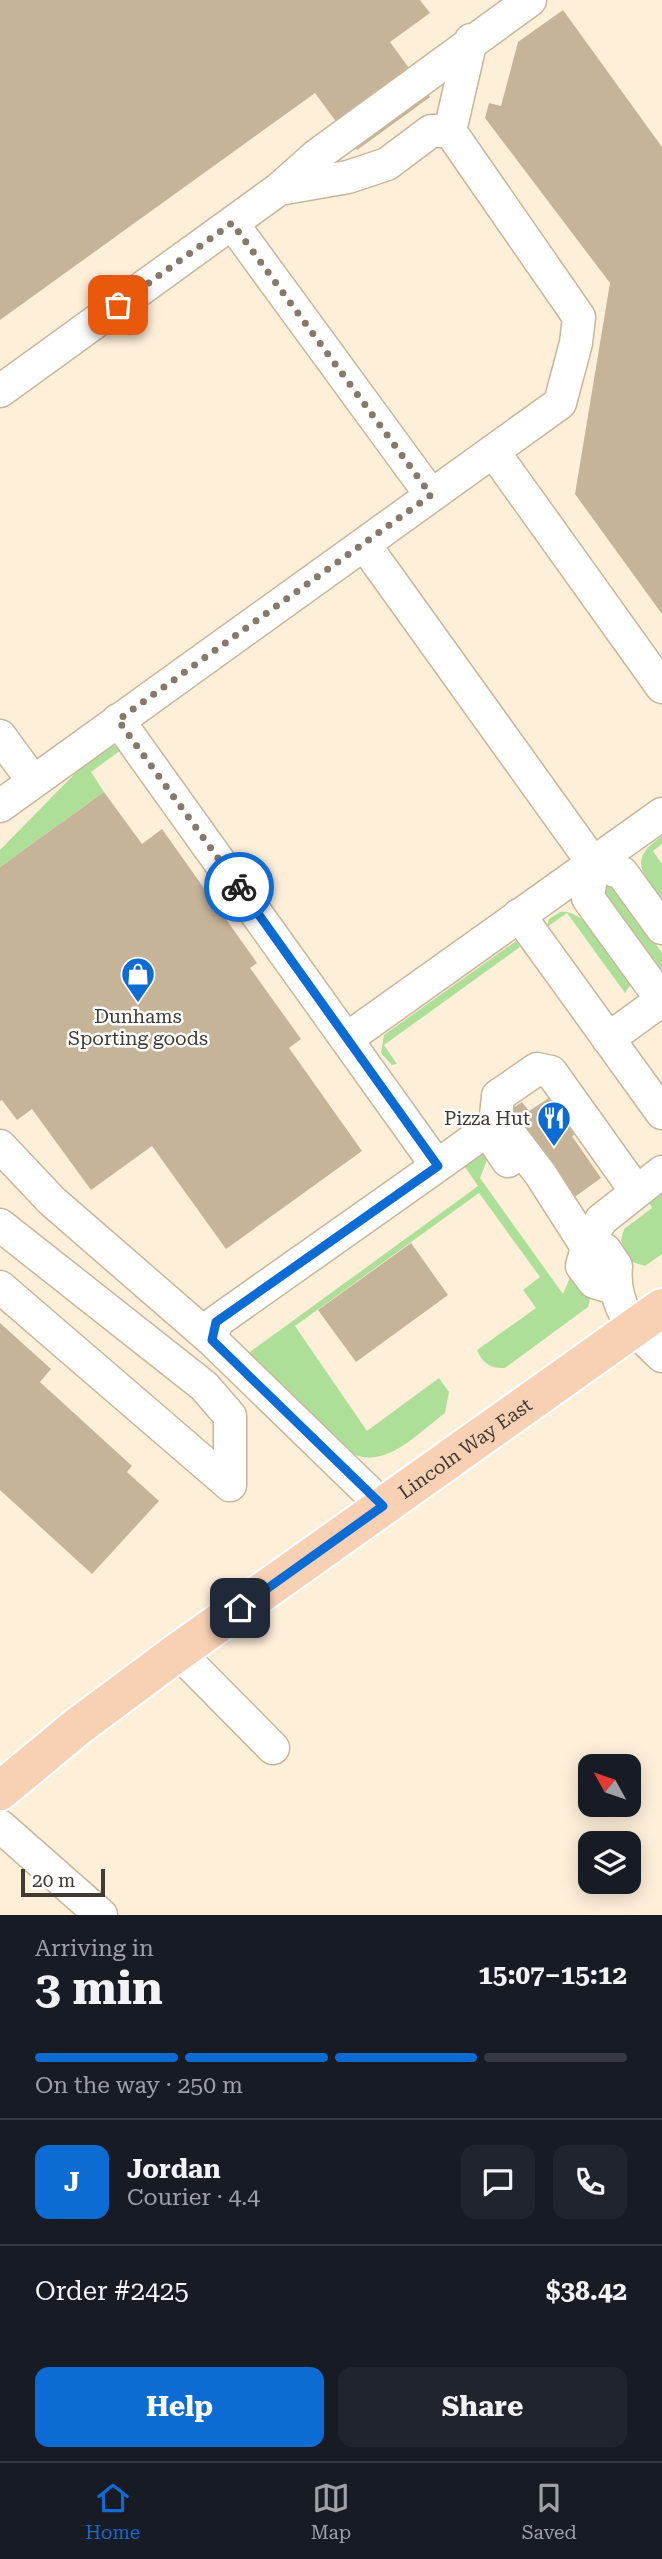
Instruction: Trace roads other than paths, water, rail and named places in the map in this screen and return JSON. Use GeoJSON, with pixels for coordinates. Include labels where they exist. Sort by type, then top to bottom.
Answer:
{"type":"FeatureCollection","features":[{"type":"Feature","properties":{"kind":"main road","name":"Lincoln Way East"},"geometry":{"type":"LineString","coordinates":[[0,1791],[77,1727],[178,1651],[647,1319]]}},
{"type":"Feature","properties":{"kind":"street"},"geometry":{"type":"LineString","coordinates":[[0,391],[279,189],[316,156],[471,40],[530,0]]}},
{"type":"Feature","properties":{"kind":"street"},"geometry":{"type":"LineString","coordinates":[[0,806],[560,403],[576,343],[579,317],[450,131],[471,40]]}},
{"type":"Feature","properties":{"kind":"street"},"geometry":{"type":"LineString","coordinates":[[279,189],[348,177],[387,164],[431,131],[450,131]]}},
{"type":"Feature","properties":{"kind":"street"},"geometry":{"type":"LineString","coordinates":[[232,223],[431,495]]}},
{"type":"Feature","properties":{"kind":"street"},"geometry":{"type":"LineString","coordinates":[[493,451],[662,687]]}},
{"type":"Feature","properties":{"kind":"street"},"geometry":{"type":"LineString","coordinates":[[364,544],[593,863],[622,873],[662,928]]}},
{"type":"Feature","properties":{"kind":"street"},"geometry":{"type":"LineString","coordinates":[[118,720],[438,1166]]}},
{"type":"Feature","properties":{"kind":"street"},"geometry":{"type":"LineString","coordinates":[[0,736],[33,781]]}},
{"type":"Feature","properties":{"kind":"street"},"geometry":{"type":"LineString","coordinates":[[348,1038],[662,814]]}},
{"type":"Feature","properties":{"kind":"street"},"geometry":{"type":"LineString","coordinates":[[593,863],[588,898],[662,1000],[608,1039]]}},
{"type":"Feature","properties":{"kind":"street"},"geometry":{"type":"LineString","coordinates":[[519,915],[662,1113]]}},
{"type":"Feature","properties":{"kind":"street"},"geometry":{"type":"LineString","coordinates":[[587,1247],[541,1175],[496,1116],[498,1096],[537,1069],[551,1072],[636,1191]]}},
{"type":"Feature","properties":{"kind":"street"},"geometry":{"type":"LineString","coordinates":[[212,1340],[216,1322],[487,1130],[556,1230],[587,1247],[605,1250],[616,1266],[614,1288],[647,1319],[662,1356]]}},
{"type":"Feature","properties":{"kind":"street"},"geometry":{"type":"LineString","coordinates":[[0,1146],[52,1201],[212,1340],[383,1506]]}},
{"type":"Feature","properties":{"kind":"street"},"geometry":{"type":"LineString","coordinates":[[587,1247],[601,1220],[662,1172]]}},
{"type":"Feature","properties":{"kind":"street"},"geometry":{"type":"LineString","coordinates":[[0,1225],[204,1386],[230,1416],[230,1485],[0,1287]]}},
{"type":"Feature","properties":{"kind":"street"},"geometry":{"type":"LineString","coordinates":[[178,1651],[273,1748]]}},
{"type":"Feature","properties":{"kind":"street"},"geometry":{"type":"LineString","coordinates":[[0,1826],[101,1915]]}},
{"type":"Feature","properties":{"kind":"place","name":"Dunhams Sporting goods"},"geometry":{"type":"Point","coordinates":[138,1004]}},
{"type":"Feature","properties":{"kind":"place","name":"Pizza Hut"},"geometry":{"type":"Point","coordinates":[554,1148]}}]}
